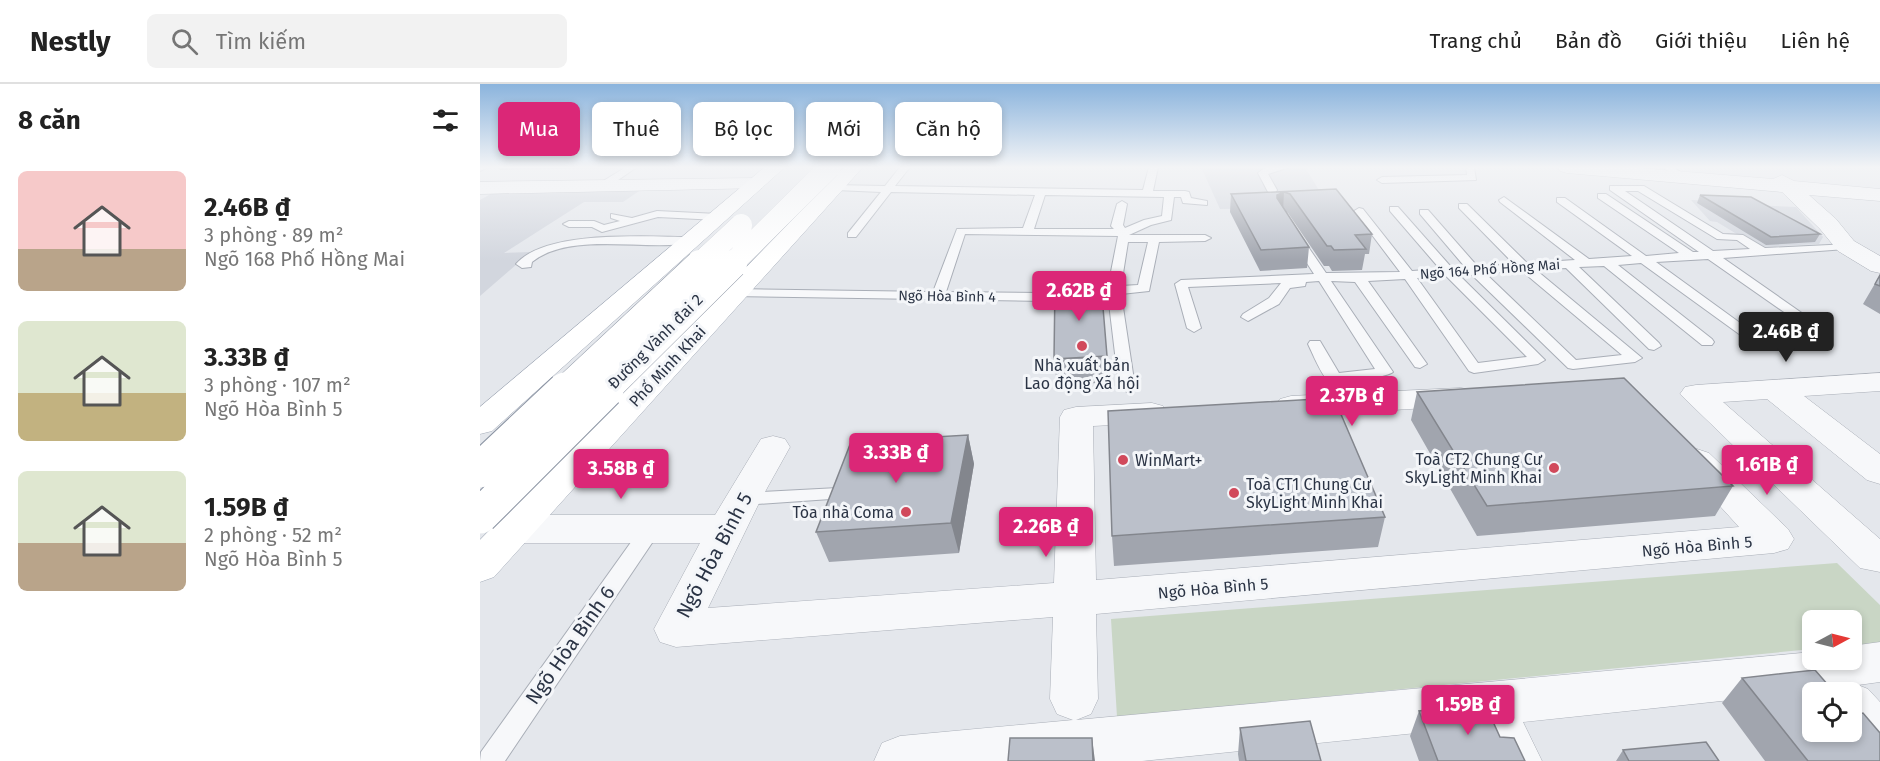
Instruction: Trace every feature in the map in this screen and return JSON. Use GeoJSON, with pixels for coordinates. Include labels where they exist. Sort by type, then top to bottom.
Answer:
{"type":"FeatureCollection","features":[{"type":"Feature","properties":{"kind":"main road"},"geometry":{"type":"LineString","coordinates":[[480,425],[739,199]]}},
{"type":"Feature","properties":{"kind":"main road","name":"Đường Vành đai 2"},"geometry":{"type":"LineString","coordinates":[[480,470],[770,199]]}},
{"type":"Feature","properties":{"kind":"main road","name":"Đường Vành đai 2"},"geometry":{"type":"LineString","coordinates":[[497,522],[815,199]]}},
{"type":"Feature","properties":{"kind":"main road","name":"Phố Minh Khai"},"geometry":{"type":"LineString","coordinates":[[480,566],[497,522],[609,428],[727,302],[818,199]]}},
{"type":"Feature","properties":{"kind":"main road"},"geometry":{"type":"LineString","coordinates":[[607,314],[608,320],[614,325],[625,330],[642,332],[688,326],[727,302]]}},
{"type":"Feature","properties":{"kind":"main road"},"geometry":{"type":"LineString","coordinates":[[480,425],[501,415],[527,408],[582,399],[606,406],[611,415],[609,428]]}},
{"type":"Feature","properties":{"kind":"street"},"geometry":{"type":"LineString","coordinates":[[1801,199],[1828,224],[1846,246],[1880,266]]}},
{"type":"Feature","properties":{"kind":"street"},"geometry":{"type":"LineString","coordinates":[[1877,557],[1696,394],[1878,384]]}},
{"type":"Feature","properties":{"kind":"street"},"geometry":{"type":"LineString","coordinates":[[1566,391],[1626,388],[1634,396]]}},
{"type":"Feature","properties":{"kind":"street"},"geometry":{"type":"LineString","coordinates":[[1773,388],[1880,472]]}},
{"type":"Feature","properties":{"kind":"street"},"geometry":{"type":"LineString","coordinates":[[1267,407],[1494,395]]}},
{"type":"Feature","properties":{"kind":"street"},"geometry":{"type":"LineString","coordinates":[[1074,699],[1076,417],[1183,411]]}},
{"type":"Feature","properties":{"kind":"street","name":"Ngõ Hòa Bình 5"},"geometry":{"type":"LineString","coordinates":[[773,447],[734,514],[676,628],[1075,599],[1774,539],[1675,438]]}},
{"type":"Feature","properties":{"kind":"street"},"geometry":{"type":"LineString","coordinates":[[497,522],[651,529],[734,514]]}},
{"type":"Feature","properties":{"kind":"street"},"geometry":{"type":"LineString","coordinates":[[1850,682],[1880,662]]}},
{"type":"Feature","properties":{"kind":"street"},"geometry":{"type":"LineString","coordinates":[[900,761],[1488,702],[1802,691]]}},
{"type":"Feature","properties":{"kind":"street"},"geometry":{"type":"LineString","coordinates":[[1488,702],[1516,761]]}},
{"type":"Feature","properties":{"kind":"street"},"geometry":{"type":"LineString","coordinates":[[1862,717],[1880,738]]}},
{"type":"Feature","properties":{"kind":"lane"},"geometry":{"type":"LineString","coordinates":[[852,235],[879,199]]}},
{"type":"Feature","properties":{"kind":"lane"},"geometry":{"type":"LineString","coordinates":[[1028,231],[1039,199]]}},
{"type":"Feature","properties":{"kind":"lane"},"geometry":{"type":"LineString","coordinates":[[1124,236],[1148,222],[1167,218],[1169,199]]}},
{"type":"Feature","properties":{"kind":"lane"},"geometry":{"type":"LineString","coordinates":[[1186,199],[1187,201],[1203,203]]}},
{"type":"Feature","properties":{"kind":"lane"},"geometry":{"type":"LineString","coordinates":[[1606,199],[1689,255]]}},
{"type":"Feature","properties":{"kind":"lane"},"geometry":{"type":"LineString","coordinates":[[1629,199],[1812,325]]}},
{"type":"Feature","properties":{"kind":"lane"},"geometry":{"type":"LineString","coordinates":[[1658,199],[1721,237],[1739,237],[1764,252]]}},
{"type":"Feature","properties":{"kind":"lane"},"geometry":{"type":"LineString","coordinates":[[1504,200],[1585,262]]}},
{"type":"Feature","properties":{"kind":"lane"},"geometry":{"type":"LineString","coordinates":[[1561,200],[1751,336]]}},
{"type":"Feature","properties":{"kind":"lane"},"geometry":{"type":"LineString","coordinates":[[1122,204],[1118,226],[1124,236],[1114,291],[1127,387]]}},
{"type":"Feature","properties":{"kind":"lane"},"geometry":{"type":"LineString","coordinates":[[1424,212],[1474,270],[1573,365],[1635,358],[1523,266],[1463,206]]}},
{"type":"Feature","properties":{"kind":"lane"},"geometry":{"type":"LineString","coordinates":[[1359,211],[1408,274],[1474,369],[1538,360],[1448,271],[1394,209]]}},
{"type":"Feature","properties":{"kind":"lane"},"geometry":{"type":"LineString","coordinates":[[568,224],[594,224],[602,229],[657,214],[718,217]]}},
{"type":"Feature","properties":{"kind":"lane"},"geometry":{"type":"LineString","coordinates":[[615,216],[632,222]]}},
{"type":"Feature","properties":{"kind":"lane"},"geometry":{"type":"LineString","coordinates":[[1288,224],[1385,372],[1334,378],[1315,344]]}},
{"type":"Feature","properties":{"kind":"lane"},"geometry":{"type":"LineString","coordinates":[[938,296],[961,231],[1028,231],[1154,239],[1205,238]]}},
{"type":"Feature","properties":{"kind":"lane","name":"Ngõ Hòa Bình 4"},"geometry":{"type":"LineString","coordinates":[[727,302],[938,296],[1045,297],[1144,288],[1154,239]]}},
{"type":"Feature","properties":{"kind":"lane"},"geometry":{"type":"LineString","coordinates":[[527,264],[522,264],[536,253],[578,242],[692,240]]}},
{"type":"Feature","properties":{"kind":"lane","name":"Ngõ 164 Phố Hồng Mai"},"geometry":{"type":"LineString","coordinates":[[1194,328],[1181,284],[1323,277],[1359,278],[1643,257],[1846,246]]}},
{"type":"Feature","properties":{"kind":"lane"},"geometry":{"type":"LineString","coordinates":[[1606,261],[1707,342]]}},
{"type":"Feature","properties":{"kind":"lane"},"geometry":{"type":"LineString","coordinates":[[1569,264],[1654,346]]}},
{"type":"Feature","properties":{"kind":"lane"},"geometry":{"type":"LineString","coordinates":[[1248,316],[1274,301],[1286,285],[1323,277]]}},
{"type":"Feature","properties":{"kind":"lane"},"geometry":{"type":"LineString","coordinates":[[1359,278],[1420,364]]}},
{"type":"Feature","properties":{"kind":"lane"},"geometry":{"type":"LineString","coordinates":[[734,514],[838,494]]}},
{"type":"Feature","properties":{"kind":"lane","name":"Ngõ Hòa Bình 6"},"geometry":{"type":"LineString","coordinates":[[490,761],[651,529]]}},
{"type":"Feature","properties":{"kind":"shaded area"},"geometry":{"type":"Polygon","coordinates":[[[628,199],[623,202],[584,202],[504,253],[531,252],[480,296],[480,200],[628,199]]]}},
{"type":"Feature","properties":{"kind":"shaded area"},"geometry":{"type":"Polygon","coordinates":[[[1215,199],[1324,199],[1329,207],[1220,209],[1215,199]]]}},
{"type":"Feature","properties":{"kind":"shaded area"},"geometry":{"type":"Polygon","coordinates":[[[1691,200],[1796,207],[1823,237],[1819,244],[1758,247],[1717,222],[1710,221],[1691,200]]]}},
{"type":"Feature","properties":{"kind":"green space"},"geometry":{"type":"Polygon","coordinates":[[[1837,563],[1880,605],[1880,643],[1862,645],[1862,610],[1802,610],[1802,650],[1117,717],[1111,619],[1837,563]]]}},
{"type":"Feature","properties":{"kind":"building"},"geometry":{"type":"Polygon","coordinates":[[[1233,199],[1277,199],[1309,247],[1261,250],[1233,199]]]}},
{"type":"Feature","properties":{"kind":"building"},"geometry":{"type":"Polygon","coordinates":[[[1293,199],[1344,199],[1372,234],[1355,235],[1366,249],[1334,250],[1331,246],[1327,246],[1293,199]]]}},
{"type":"Feature","properties":{"kind":"building"},"geometry":{"type":"Polygon","coordinates":[[[1706,199],[1754,199],[1820,234],[1771,237],[1706,199]]]}},
{"type":"Feature","properties":{"kind":"building"},"geometry":{"type":"Polygon","coordinates":[[[1880,275],[1880,286],[1875,284],[1880,275]]]}},
{"type":"Feature","properties":{"kind":"building","name":"Nhà xuất bản Lao động Xã hội"},"geometry":{"type":"Polygon","coordinates":[[[1101,283],[1107,356],[1054,359],[1055,285],[1101,283]]]}},
{"type":"Feature","properties":{"kind":"building","name":"Toà CT2 Chung Cư SkyLight Minh Khai"},"geometry":{"type":"Polygon","coordinates":[[[1624,378],[1733,486],[1487,506],[1417,392],[1624,378]]]}},
{"type":"Feature","properties":{"kind":"building","name":"Toà CT1 Chung Cư SkyLight Minh Khai"},"geometry":{"type":"Polygon","coordinates":[[[1334,398],[1385,517],[1112,536],[1108,411],[1334,398]]]}},
{"type":"Feature","properties":{"kind":"building"},"geometry":{"type":"Polygon","coordinates":[[[968,435],[951,523],[816,532],[851,442],[968,435]]]}},
{"type":"Feature","properties":{"kind":"building"},"geometry":{"type":"Polygon","coordinates":[[[1815,670],[1825,682],[1802,682],[1802,742],[1862,742],[1863,713],[1880,733],[1880,761],[1808,761],[1742,678],[1815,670]]]}},
{"type":"Feature","properties":{"kind":"building"},"geometry":{"type":"Polygon","coordinates":[[[1485,704],[1500,737],[1514,738],[1525,761],[1438,761],[1419,711],[1485,704]]]}},
{"type":"Feature","properties":{"kind":"building"},"geometry":{"type":"Polygon","coordinates":[[[1310,721],[1321,761],[1246,761],[1240,728],[1310,721]]]}},
{"type":"Feature","properties":{"kind":"building"},"geometry":{"type":"Polygon","coordinates":[[[1010,738],[1092,738],[1093,761],[1008,761],[1010,738]]]}},
{"type":"Feature","properties":{"kind":"building"},"geometry":{"type":"Polygon","coordinates":[[[1706,742],[1719,761],[1629,761],[1623,750],[1706,742]]]}},
{"type":"Feature","properties":{"kind":"place","name":"Nhà xuất bản Lao động Xã hội"},"geometry":{"type":"Point","coordinates":[1082,346]}},
{"type":"Feature","properties":{"kind":"place","name":"WinMart+"},"geometry":{"type":"Point","coordinates":[1123,460]}},
{"type":"Feature","properties":{"kind":"place","name":"Toà CT2 Chung Cư SkyLight Minh Khai"},"geometry":{"type":"Point","coordinates":[1554,468]}},
{"type":"Feature","properties":{"kind":"place","name":"Toà CT1 Chung Cư SkyLight Minh Khai"},"geometry":{"type":"Point","coordinates":[1234,493]}},
{"type":"Feature","properties":{"kind":"place","name":"Tòa nhà Coma"},"geometry":{"type":"Point","coordinates":[906,512]}}]}
